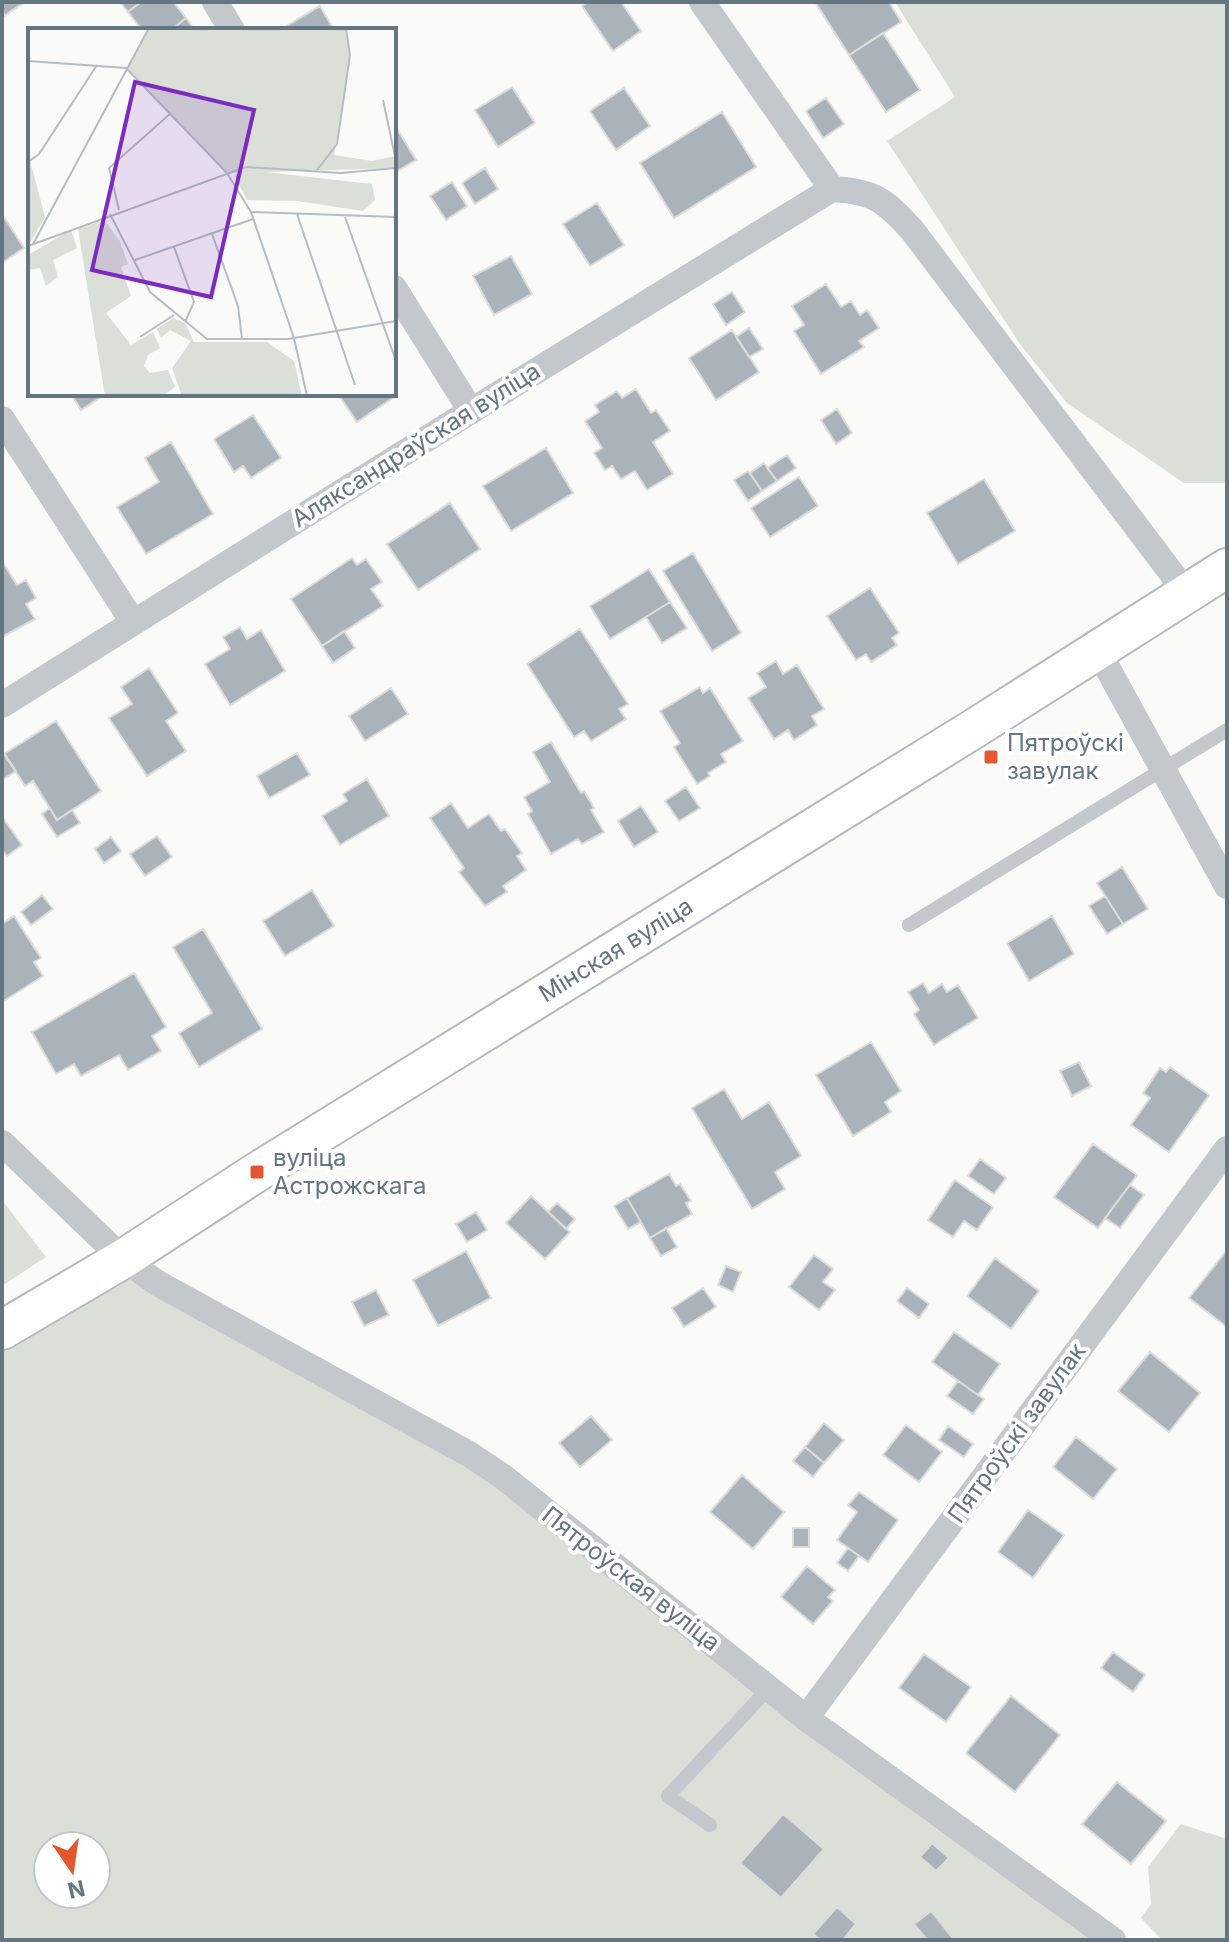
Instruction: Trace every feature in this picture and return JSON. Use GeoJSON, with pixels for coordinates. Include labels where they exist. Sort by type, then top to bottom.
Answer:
{"type":"FeatureCollection","features":[{"type":"Feature","properties":{"kind":"main road","name":"Мінская вуліца"},"geometry":{"type":"LineString","coordinates":[[2,1330],[123,1259],[257,1172],[975,728],[1227,568]]}},
{"type":"Feature","properties":{"kind":"street"},"geometry":{"type":"LineString","coordinates":[[215,2],[231,28]]}},
{"type":"Feature","properties":{"kind":"street"},"geometry":{"type":"LineString","coordinates":[[702,2],[832,189],[867,192],[890,205],[912,230],[1173,575],[1184,595]]}},
{"type":"Feature","properties":{"kind":"street","name":"Аляксандраўская вуліца"},"geometry":{"type":"LineString","coordinates":[[2,705],[832,189]]}},
{"type":"Feature","properties":{"kind":"street"},"geometry":{"type":"LineString","coordinates":[[396,291],[471,411]]}},
{"type":"Feature","properties":{"kind":"street"},"geometry":{"type":"LineString","coordinates":[[2,419],[133,622]]}},
{"type":"Feature","properties":{"kind":"street"},"geometry":{"type":"LineString","coordinates":[[1097,649],[1227,886]]}},
{"type":"Feature","properties":{"kind":"street","name":"Пятроўская вуліца"},"geometry":{"type":"LineString","coordinates":[[2,1143],[123,1259],[159,1284],[469,1454],[502,1476],[806,1718],[1113,1940]]}},
{"type":"Feature","properties":{"kind":"street","name":"Пятроўскі завулак"},"geometry":{"type":"LineString","coordinates":[[806,1718],[1227,1149]]}},
{"type":"Feature","properties":{"kind":"lane"},"geometry":{"type":"LineString","coordinates":[[909,925],[1227,730]]}},
{"type":"Feature","properties":{"kind":"lane"},"geometry":{"type":"LineString","coordinates":[[710,1825],[668,1796],[769,1688]]}},
{"type":"Feature","properties":{"kind":"shaded area"},"geometry":{"type":"Polygon","coordinates":[[[895,2],[1227,2],[1227,483],[1184,483],[1067,403],[1020,344],[887,141],[955,97],[895,2]]]}},
{"type":"Feature","properties":{"kind":"shaded area"},"geometry":{"type":"Polygon","coordinates":[[[2,1200],[46,1257],[2,1286],[2,1200]]]}},
{"type":"Feature","properties":{"kind":"shaded area"},"geometry":{"type":"Polygon","coordinates":[[[123,1259],[443,1437],[1113,1940],[2,1940],[2,1330],[123,1259]]]}},
{"type":"Feature","properties":{"kind":"shaded area"},"geometry":{"type":"Polygon","coordinates":[[[1181,1824],[1227,1839],[1227,1940],[1162,1940],[1141,1918],[1151,1904],[1148,1867],[1181,1824]]]}},
{"type":"Feature","properties":{"kind":"building"},"geometry":{"type":"Polygon","coordinates":[[[2,2],[22,2],[23,3],[4,16],[2,2]]]}},
{"type":"Feature","properties":{"kind":"building"},"geometry":{"type":"Polygon","coordinates":[[[120,2],[141,2],[128,12],[120,2]]]}},
{"type":"Feature","properties":{"kind":"building"},"geometry":{"type":"Polygon","coordinates":[[[141,2],[177,2],[175,4],[186,18],[174,28],[140,28],[128,12],[141,2]]]}},
{"type":"Feature","properties":{"kind":"building"},"geometry":{"type":"Polygon","coordinates":[[[589,2],[621,2],[641,31],[613,51],[582,6],[589,2]]]}},
{"type":"Feature","properties":{"kind":"building"},"geometry":{"type":"Polygon","coordinates":[[[815,2],[889,2],[901,22],[849,55],[815,2]]]}},
{"type":"Feature","properties":{"kind":"building"},"geometry":{"type":"Polygon","coordinates":[[[320,6],[333,28],[283,28],[320,6]]]}},
{"type":"Feature","properties":{"kind":"building"},"geometry":{"type":"Polygon","coordinates":[[[186,18],[193,28],[174,28],[186,18]]]}},
{"type":"Feature","properties":{"kind":"building"},"geometry":{"type":"Polygon","coordinates":[[[883,33],[920,90],[886,112],[849,55],[883,33]]]}},
{"type":"Feature","properties":{"kind":"building"},"geometry":{"type":"Polygon","coordinates":[[[512,87],[535,123],[498,147],[475,110],[512,87]]]}},
{"type":"Feature","properties":{"kind":"building"},"geometry":{"type":"Polygon","coordinates":[[[624,88],[650,126],[616,150],[590,111],[624,88]]]}},
{"type":"Feature","properties":{"kind":"building"},"geometry":{"type":"Polygon","coordinates":[[[826,98],[844,124],[823,138],[806,111],[826,98]]]}},
{"type":"Feature","properties":{"kind":"building"},"geometry":{"type":"Polygon","coordinates":[[[722,112],[756,167],[674,218],[640,163],[722,112]]]}},
{"type":"Feature","properties":{"kind":"building"},"geometry":{"type":"Polygon","coordinates":[[[396,127],[416,160],[396,172],[396,127]]]}},
{"type":"Feature","properties":{"kind":"building"},"geometry":{"type":"Polygon","coordinates":[[[485,168],[498,189],[475,204],[462,183],[485,168]]]}},
{"type":"Feature","properties":{"kind":"building"},"geometry":{"type":"Polygon","coordinates":[[[452,182],[467,206],[446,220],[430,196],[452,182]]]}},
{"type":"Feature","properties":{"kind":"building"},"geometry":{"type":"Polygon","coordinates":[[[597,203],[624,245],[590,266],[563,224],[597,203]]]}},
{"type":"Feature","properties":{"kind":"building"},"geometry":{"type":"Polygon","coordinates":[[[2,214],[24,248],[2,263],[2,214]]]}},
{"type":"Feature","properties":{"kind":"building"},"geometry":{"type":"Polygon","coordinates":[[[511,256],[532,294],[494,315],[473,276],[511,256]]]}},
{"type":"Feature","properties":{"kind":"building"},"geometry":{"type":"Polygon","coordinates":[[[826,284],[841,307],[851,301],[860,315],[867,310],[879,328],[859,341],[864,347],[821,374],[794,331],[804,325],[792,306],[826,284]]]}},
{"type":"Feature","properties":{"kind":"building"},"geometry":{"type":"Polygon","coordinates":[[[732,292],[745,312],[726,325],[713,304],[732,292]]]}},
{"type":"Feature","properties":{"kind":"building"},"geometry":{"type":"Polygon","coordinates":[[[749,328],[763,349],[749,357],[736,337],[749,328]]]}},
{"type":"Feature","properties":{"kind":"building"},"geometry":{"type":"Polygon","coordinates":[[[732,330],[759,372],[716,400],[689,358],[732,330]]]}},
{"type":"Feature","properties":{"kind":"building"},"geometry":{"type":"Polygon","coordinates":[[[636,389],[651,413],[656,410],[670,431],[653,442],[673,474],[647,490],[635,471],[621,479],[612,466],[605,470],[594,453],[602,448],[585,421],[599,412],[595,405],[617,391],[622,398],[636,389]]]}},
{"type":"Feature","properties":{"kind":"building"},"geometry":{"type":"Polygon","coordinates":[[[72,396],[103,396],[81,410],[72,396]]]}},
{"type":"Feature","properties":{"kind":"building"},"geometry":{"type":"Polygon","coordinates":[[[339,396],[396,396],[357,422],[339,396]]]}},
{"type":"Feature","properties":{"kind":"building"},"geometry":{"type":"Polygon","coordinates":[[[837,409],[852,433],[836,444],[821,420],[837,409]]]}},
{"type":"Feature","properties":{"kind":"building"},"geometry":{"type":"Polygon","coordinates":[[[253,415],[281,458],[251,478],[243,466],[234,472],[214,439],[253,415]]]}},
{"type":"Feature","properties":{"kind":"building"},"geometry":{"type":"Polygon","coordinates":[[[171,442],[213,514],[146,554],[117,507],[159,482],[145,458],[171,442]]]}},
{"type":"Feature","properties":{"kind":"building"},"geometry":{"type":"Polygon","coordinates":[[[546,448],[573,493],[511,531],[483,486],[546,448]]]}},
{"type":"Feature","properties":{"kind":"building"},"geometry":{"type":"Polygon","coordinates":[[[787,455],[796,468],[777,481],[767,468],[787,455]]]}},
{"type":"Feature","properties":{"kind":"building"},"geometry":{"type":"Polygon","coordinates":[[[764,463],[777,481],[762,491],[750,473],[764,463]]]}},
{"type":"Feature","properties":{"kind":"building"},"geometry":{"type":"Polygon","coordinates":[[[748,471],[762,491],[748,501],[734,480],[748,471]]]}},
{"type":"Feature","properties":{"kind":"building"},"geometry":{"type":"Polygon","coordinates":[[[799,477],[818,506],[770,537],[751,508],[799,477]]]}},
{"type":"Feature","properties":{"kind":"building"},"geometry":{"type":"Polygon","coordinates":[[[984,479],[1015,531],[958,564],[927,513],[984,479]]]}},
{"type":"Feature","properties":{"kind":"building"},"geometry":{"type":"Polygon","coordinates":[[[450,503],[480,549],[418,590],[387,544],[450,503]]]}},
{"type":"Feature","properties":{"kind":"building"},"geometry":{"type":"Polygon","coordinates":[[[693,553],[741,633],[712,651],[663,571],[693,553]]]}},
{"type":"Feature","properties":{"kind":"building"},"geometry":{"type":"Polygon","coordinates":[[[352,558],[357,565],[366,559],[382,582],[371,589],[383,606],[322,646],[291,599],[352,558]]]}},
{"type":"Feature","properties":{"kind":"building"},"geometry":{"type":"Polygon","coordinates":[[[2,561],[17,585],[26,580],[36,598],[26,604],[35,619],[2,637],[2,561]]]}},
{"type":"Feature","properties":{"kind":"building"},"geometry":{"type":"Polygon","coordinates":[[[649,569],[670,602],[610,639],[590,606],[649,569]]]}},
{"type":"Feature","properties":{"kind":"building"},"geometry":{"type":"Polygon","coordinates":[[[870,588],[899,633],[892,638],[897,645],[871,662],[866,654],[856,660],[827,616],[870,588]]]}},
{"type":"Feature","properties":{"kind":"building"},"geometry":{"type":"Polygon","coordinates":[[[670,602],[687,628],[662,643],[646,617],[670,602]]]}},
{"type":"Feature","properties":{"kind":"building"},"geometry":{"type":"Polygon","coordinates":[[[240,627],[247,639],[261,630],[285,671],[230,705],[205,664],[230,649],[223,637],[240,627]]]}},
{"type":"Feature","properties":{"kind":"building"},"geometry":{"type":"Polygon","coordinates":[[[580,629],[628,704],[619,709],[626,719],[591,741],[584,731],[574,737],[527,664],[580,629]]]}},
{"type":"Feature","properties":{"kind":"building"},"geometry":{"type":"Polygon","coordinates":[[[344,631],[355,648],[333,663],[322,646],[344,631]]]}},
{"type":"Feature","properties":{"kind":"building"},"geometry":{"type":"Polygon","coordinates":[[[776,661],[783,674],[797,665],[824,709],[812,716],[817,725],[794,740],[788,730],[774,739],[748,698],[766,687],[757,673],[776,661]]]}},
{"type":"Feature","properties":{"kind":"building"},"geometry":{"type":"Polygon","coordinates":[[[149,668],[178,713],[166,721],[186,751],[147,776],[109,718],[132,704],[121,687],[149,668]]]}},
{"type":"Feature","properties":{"kind":"building"},"geometry":{"type":"Polygon","coordinates":[[[700,687],[703,693],[710,688],[743,741],[721,754],[726,762],[697,784],[674,747],[680,743],[660,711],[700,687]]]}},
{"type":"Feature","properties":{"kind":"building"},"geometry":{"type":"Polygon","coordinates":[[[391,688],[408,714],[365,741],[349,716],[391,688]]]}},
{"type":"Feature","properties":{"kind":"building"},"geometry":{"type":"Polygon","coordinates":[[[56,721],[101,791],[57,820],[33,781],[25,786],[4,754],[56,721]]]}},
{"type":"Feature","properties":{"kind":"building"},"geometry":{"type":"Polygon","coordinates":[[[551,742],[581,793],[584,791],[604,832],[582,844],[578,839],[551,854],[528,814],[532,811],[524,797],[550,782],[533,752],[551,742]]]}},
{"type":"Feature","properties":{"kind":"building"},"geometry":{"type":"Polygon","coordinates":[[[2,750],[16,771],[2,780],[2,750]]]}},
{"type":"Feature","properties":{"kind":"building"},"geometry":{"type":"Polygon","coordinates":[[[297,753],[310,775],[269,798],[257,776],[297,753]]]}},
{"type":"Feature","properties":{"kind":"building"},"geometry":{"type":"Polygon","coordinates":[[[367,779],[389,816],[340,845],[322,816],[347,801],[343,794],[367,779]]]}},
{"type":"Feature","properties":{"kind":"building"},"geometry":{"type":"Polygon","coordinates":[[[686,787],[700,808],[679,821],[665,801],[686,787]]]}},
{"type":"Feature","properties":{"kind":"building"},"geometry":{"type":"Polygon","coordinates":[[[451,803],[468,828],[489,814],[501,831],[505,829],[522,853],[517,856],[526,870],[503,886],[507,892],[485,906],[459,872],[464,868],[430,818],[451,803]]]}},
{"type":"Feature","properties":{"kind":"building"},"geometry":{"type":"Polygon","coordinates":[[[641,806],[658,832],[634,847],[618,821],[641,806]]]}},
{"type":"Feature","properties":{"kind":"building"},"geometry":{"type":"Polygon","coordinates":[[[50,808],[57,820],[72,810],[80,823],[57,837],[42,814],[50,808]]]}},
{"type":"Feature","properties":{"kind":"building"},"geometry":{"type":"Polygon","coordinates":[[[3,818],[22,845],[7,856],[2,850],[3,818]]]}},
{"type":"Feature","properties":{"kind":"building"},"geometry":{"type":"Polygon","coordinates":[[[157,836],[172,857],[145,876],[130,854],[157,836]]]}},
{"type":"Feature","properties":{"kind":"building"},"geometry":{"type":"Polygon","coordinates":[[[111,837],[121,851],[104,863],[95,849],[111,837]]]}},
{"type":"Feature","properties":{"kind":"building"},"geometry":{"type":"Polygon","coordinates":[[[1122,867],[1148,909],[1123,924],[1097,883],[1122,867]]]}},
{"type":"Feature","properties":{"kind":"building"},"geometry":{"type":"Polygon","coordinates":[[[312,890],[334,926],[285,956],[263,921],[312,890]]]}},
{"type":"Feature","properties":{"kind":"building"},"geometry":{"type":"Polygon","coordinates":[[[42,895],[53,909],[31,925],[21,912],[42,895]]]}},
{"type":"Feature","properties":{"kind":"building"},"geometry":{"type":"Polygon","coordinates":[[[1105,896],[1123,924],[1107,934],[1089,906],[1105,896]]]}},
{"type":"Feature","properties":{"kind":"building"},"geometry":{"type":"Polygon","coordinates":[[[14,916],[41,958],[34,962],[43,976],[2,1002],[2,924],[14,916]]]}},
{"type":"Feature","properties":{"kind":"building"},"geometry":{"type":"Polygon","coordinates":[[[1052,916],[1074,954],[1029,981],[1007,943],[1052,916]]]}},
{"type":"Feature","properties":{"kind":"building"},"geometry":{"type":"Polygon","coordinates":[[[203,929],[262,1029],[199,1067],[179,1033],[212,1013],[173,947],[203,929]]]}},
{"type":"Feature","properties":{"kind":"building"},"geometry":{"type":"Polygon","coordinates":[[[134,973],[166,1027],[152,1036],[161,1051],[128,1070],[119,1055],[81,1076],[74,1064],[56,1074],[32,1032],[134,973]]]}},
{"type":"Feature","properties":{"kind":"building"},"geometry":{"type":"Polygon","coordinates":[[[923,983],[929,993],[942,984],[947,992],[958,985],[978,1018],[934,1045],[914,1014],[919,1010],[908,992],[923,983]]]}},
{"type":"Feature","properties":{"kind":"building"},"geometry":{"type":"Polygon","coordinates":[[[871,1042],[901,1091],[885,1102],[891,1112],[853,1136],[816,1075],[871,1042]]]}},
{"type":"Feature","properties":{"kind":"building"},"geometry":{"type":"Polygon","coordinates":[[[1079,1062],[1091,1086],[1072,1096],[1060,1071],[1079,1062]]]}},
{"type":"Feature","properties":{"kind":"building"},"geometry":{"type":"Polygon","coordinates":[[[1170,1067],[1209,1095],[1169,1152],[1131,1125],[1150,1098],[1143,1093],[1160,1068],[1166,1072],[1170,1067]]]}},
{"type":"Feature","properties":{"kind":"building"},"geometry":{"type":"Polygon","coordinates":[[[724,1089],[742,1119],[769,1102],[801,1156],[775,1172],[785,1189],[752,1209],[692,1108],[724,1089]]]}},
{"type":"Feature","properties":{"kind":"building"},"geometry":{"type":"Polygon","coordinates":[[[1093,1144],[1137,1175],[1098,1228],[1054,1197],[1093,1144]]]}},
{"type":"Feature","properties":{"kind":"building"},"geometry":{"type":"Polygon","coordinates":[[[980,1159],[1006,1178],[994,1194],[968,1176],[980,1159]]]}},
{"type":"Feature","properties":{"kind":"building"},"geometry":{"type":"Polygon","coordinates":[[[669,1174],[691,1201],[686,1203],[692,1214],[650,1238],[627,1198],[669,1174]]]}},
{"type":"Feature","properties":{"kind":"building"},"geometry":{"type":"Polygon","coordinates":[[[955,1180],[993,1207],[977,1230],[964,1221],[953,1237],[928,1220],[955,1180]]]}},
{"type":"Feature","properties":{"kind":"building"},"geometry":{"type":"Polygon","coordinates":[[[1130,1185],[1144,1195],[1120,1228],[1105,1218],[1130,1185]]]}},
{"type":"Feature","properties":{"kind":"building"},"geometry":{"type":"Polygon","coordinates":[[[531,1196],[570,1232],[545,1259],[506,1223],[531,1196]]]}},
{"type":"Feature","properties":{"kind":"building"},"geometry":{"type":"Polygon","coordinates":[[[627,1198],[641,1222],[628,1229],[614,1206],[627,1198]]]}},
{"type":"Feature","properties":{"kind":"building"},"geometry":{"type":"Polygon","coordinates":[[[557,1203],[575,1219],[566,1229],[548,1212],[557,1203]]]}},
{"type":"Feature","properties":{"kind":"building"},"geometry":{"type":"Polygon","coordinates":[[[476,1212],[487,1230],[467,1242],[456,1224],[476,1212]]]}},
{"type":"Feature","properties":{"kind":"building"},"geometry":{"type":"Polygon","coordinates":[[[666,1228],[677,1247],[661,1256],[650,1238],[666,1228]]]}},
{"type":"Feature","properties":{"kind":"building"},"geometry":{"type":"Polygon","coordinates":[[[1227,1250],[1227,1327],[1189,1298],[1227,1250]]]}},
{"type":"Feature","properties":{"kind":"building"},"geometry":{"type":"Polygon","coordinates":[[[466,1251],[491,1298],[438,1326],[413,1280],[466,1251]]]}},
{"type":"Feature","properties":{"kind":"building"},"geometry":{"type":"Polygon","coordinates":[[[814,1255],[833,1269],[823,1282],[835,1290],[819,1310],[789,1287],[814,1255]]]}},
{"type":"Feature","properties":{"kind":"building"},"geometry":{"type":"Polygon","coordinates":[[[995,1258],[1039,1291],[1011,1329],[967,1296],[995,1258]]]}},
{"type":"Feature","properties":{"kind":"building"},"geometry":{"type":"Polygon","coordinates":[[[726,1266],[741,1272],[733,1292],[718,1285],[726,1266]]]}},
{"type":"Feature","properties":{"kind":"building"},"geometry":{"type":"Polygon","coordinates":[[[703,1288],[716,1307],[684,1327],[672,1308],[703,1288]]]}},
{"type":"Feature","properties":{"kind":"building"},"geometry":{"type":"Polygon","coordinates":[[[907,1288],[929,1304],[919,1318],[897,1301],[907,1288]]]}},
{"type":"Feature","properties":{"kind":"building"},"geometry":{"type":"Polygon","coordinates":[[[376,1290],[389,1315],[364,1326],[352,1302],[376,1290]]]}},
{"type":"Feature","properties":{"kind":"building"},"geometry":{"type":"Polygon","coordinates":[[[954,1332],[1000,1364],[978,1395],[932,1362],[954,1332]]]}},
{"type":"Feature","properties":{"kind":"building"},"geometry":{"type":"Polygon","coordinates":[[[1150,1352],[1200,1393],[1169,1432],[1118,1391],[1150,1352]]]}},
{"type":"Feature","properties":{"kind":"building"},"geometry":{"type":"Polygon","coordinates":[[[958,1381],[984,1399],[973,1414],[947,1396],[958,1381]]]}},
{"type":"Feature","properties":{"kind":"building"},"geometry":{"type":"Polygon","coordinates":[[[591,1416],[612,1440],[580,1467],[559,1443],[591,1416]]]}},
{"type":"Feature","properties":{"kind":"building"},"geometry":{"type":"Polygon","coordinates":[[[824,1423],[844,1440],[824,1463],[805,1447],[824,1423]]]}},
{"type":"Feature","properties":{"kind":"building"},"geometry":{"type":"Polygon","coordinates":[[[906,1425],[942,1452],[919,1482],[883,1455],[906,1425]]]}},
{"type":"Feature","properties":{"kind":"building"},"geometry":{"type":"Polygon","coordinates":[[[948,1426],[973,1444],[964,1457],[939,1440],[948,1426]]]}},
{"type":"Feature","properties":{"kind":"building"},"geometry":{"type":"Polygon","coordinates":[[[1076,1437],[1117,1469],[1093,1499],[1053,1467],[1076,1437]]]}},
{"type":"Feature","properties":{"kind":"building"},"geometry":{"type":"Polygon","coordinates":[[[805,1447],[824,1463],[813,1477],[793,1461],[805,1447]]]}},
{"type":"Feature","properties":{"kind":"building"},"geometry":{"type":"Polygon","coordinates":[[[742,1475],[784,1512],[753,1549],[710,1512],[742,1475]]]}},
{"type":"Feature","properties":{"kind":"building"},"geometry":{"type":"Polygon","coordinates":[[[859,1492],[898,1520],[868,1562],[837,1540],[857,1512],[848,1505],[859,1492]]]}},
{"type":"Feature","properties":{"kind":"building"},"geometry":{"type":"Polygon","coordinates":[[[1028,1510],[1064,1535],[1033,1578],[998,1552],[1028,1510]]]}},
{"type":"Feature","properties":{"kind":"building"},"geometry":{"type":"Polygon","coordinates":[[[793,1528],[809,1528],[809,1547],[793,1547],[793,1528]]]}},
{"type":"Feature","properties":{"kind":"building"},"geometry":{"type":"Polygon","coordinates":[[[848,1548],[859,1556],[848,1571],[837,1563],[848,1548]]]}},
{"type":"Feature","properties":{"kind":"building"},"geometry":{"type":"Polygon","coordinates":[[[807,1566],[835,1590],[828,1597],[833,1601],[813,1624],[781,1597],[807,1566]]]}},
{"type":"Feature","properties":{"kind":"building"},"geometry":{"type":"Polygon","coordinates":[[[1113,1652],[1145,1675],[1133,1692],[1101,1668],[1113,1652]]]}},
{"type":"Feature","properties":{"kind":"building"},"geometry":{"type":"Polygon","coordinates":[[[924,1654],[971,1687],[946,1722],[899,1688],[924,1654]]]}},
{"type":"Feature","properties":{"kind":"building"},"geometry":{"type":"Polygon","coordinates":[[[1011,1696],[1060,1735],[1015,1792],[966,1753],[1011,1696]]]}},
{"type":"Feature","properties":{"kind":"building"},"geometry":{"type":"Polygon","coordinates":[[[1117,1782],[1166,1821],[1131,1864],[1082,1824],[1117,1782]]]}},
{"type":"Feature","properties":{"kind":"building"},"geometry":{"type":"Polygon","coordinates":[[[783,1814],[824,1849],[781,1898],[740,1863],[783,1814]]]}},
{"type":"Feature","properties":{"kind":"building"},"geometry":{"type":"Polygon","coordinates":[[[932,1843],[949,1858],[936,1871],[920,1857],[932,1843]]]}},
{"type":"Feature","properties":{"kind":"building"},"geometry":{"type":"Polygon","coordinates":[[[837,1907],[856,1924],[843,1940],[820,1940],[813,1934],[837,1907]]]}},
{"type":"Feature","properties":{"kind":"building"},"geometry":{"type":"Polygon","coordinates":[[[931,1911],[954,1940],[927,1940],[914,1924],[931,1911]]]}},
{"type":"Feature","properties":{"kind":"place","name":"Пятроўскі завулак"},"geometry":{"type":"Point","coordinates":[991,757]}},
{"type":"Feature","properties":{"kind":"place","name":"вуліца Астрожскага"},"geometry":{"type":"Point","coordinates":[257,1172]}}]}
